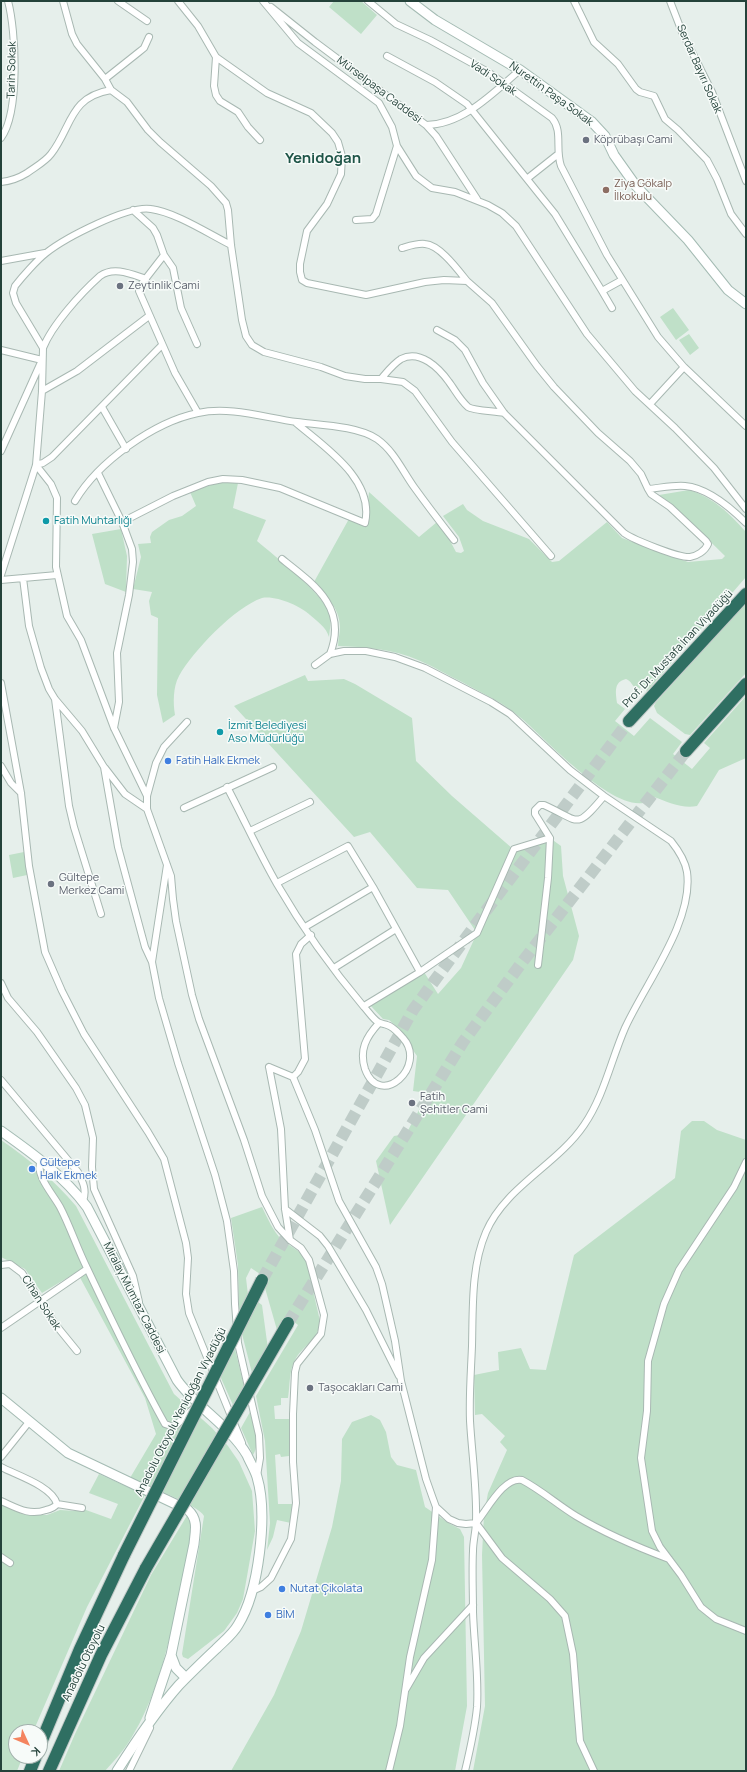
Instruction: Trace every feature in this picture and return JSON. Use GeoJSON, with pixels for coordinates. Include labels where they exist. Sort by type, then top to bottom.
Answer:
{"type":"FeatureCollection","features":[{"type":"Feature","properties":{"kind":"highway","name":"Prof. Dr. Mustafa İnan Viyadüğü"},"geometry":{"type":"LineString","coordinates":[[629,721],[746,594]]}},
{"type":"Feature","properties":{"kind":"highway"},"geometry":{"type":"LineString","coordinates":[[686,751],[746,684]]}},
{"type":"Feature","properties":{"kind":"highway","name":"Anadolu Otoyolu Yenidoğan Viyadüğü"},"geometry":{"type":"LineString","coordinates":[[124,1555],[262,1280]]}},
{"type":"Feature","properties":{"kind":"highway","name":"Anadolu Otoyolu"},"geometry":{"type":"LineString","coordinates":[[49,1771],[101,1655],[146,1568],[288,1324]]}},
{"type":"Feature","properties":{"kind":"highway","name":"Anadolu Otoyolu"},"geometry":{"type":"LineString","coordinates":[[48,1725],[80,1649],[124,1555]]}},
{"type":"Feature","properties":{"kind":"main road","name":"Nurettin Paşa Sokak"},"geometry":{"type":"LineString","coordinates":[[410,1],[435,20],[520,70],[600,130],[614,155],[636,186],[688,240],[728,290],[746,304]]}},
{"type":"Feature","properties":{"kind":"main road","name":"Miralay Mümtaz Caddesi"},"geometry":{"type":"LineString","coordinates":[[1,1131],[41,1161],[83,1200],[98,1225],[142,1315],[177,1380],[198,1404],[234,1439],[246,1454],[257,1476]]}},
{"type":"Feature","properties":{"kind":"main road"},"geometry":{"type":"LineString","coordinates":[[1,1398],[68,1453],[188,1510],[194,1517],[196,1528],[194,1544],[171,1655],[147,1727]]}},
{"type":"Feature","properties":{"kind":"main road"},"geometry":{"type":"LineString","coordinates":[[118,1771],[158,1711],[186,1678],[238,1625],[249,1602],[258,1559],[262,1520],[257,1476]]}},
{"type":"Feature","properties":{"kind":"main road"},"geometry":{"type":"LineString","coordinates":[[171,1655],[176,1668],[186,1678]]}},
{"type":"Feature","properties":{"kind":"street","name":"Tarih Sokak"},"geometry":{"type":"LineString","coordinates":[[1,138],[9,120],[13,94],[14,42],[8,1]]}},
{"type":"Feature","properties":{"kind":"street"},"geometry":{"type":"LineString","coordinates":[[63,1],[72,34],[77,44],[105,79],[111,90],[127,102],[148,130],[160,142],[210,186],[226,203],[243,325],[246,336],[252,345],[264,352],[321,367],[345,376],[403,382],[416,391],[452,442],[551,556]]}},
{"type":"Feature","properties":{"kind":"street"},"geometry":{"type":"LineString","coordinates":[[118,1],[146,21]]}},
{"type":"Feature","properties":{"kind":"street"},"geometry":{"type":"LineString","coordinates":[[178,1],[198,26],[216,57],[267,93],[311,113],[332,133],[340,148],[342,167],[338,180],[327,204],[307,231],[300,264],[302,280],[307,283],[366,295],[425,282],[444,280],[467,281]]}},
{"type":"Feature","properties":{"kind":"street"},"geometry":{"type":"LineString","coordinates":[[264,1],[287,32],[302,46],[378,103],[392,128],[397,146],[411,170],[428,186],[477,200],[502,213],[516,226],[587,334],[632,387],[714,468],[746,509]]}},
{"type":"Feature","properties":{"kind":"street","name":"Mürselpaşa Caddesi"},"geometry":{"type":"LineString","coordinates":[[264,1],[314,42],[426,125],[444,123],[471,109],[520,70]]}},
{"type":"Feature","properties":{"kind":"street","name":"Vadi Sokak"},"geometry":{"type":"LineString","coordinates":[[368,1],[396,24],[462,57],[488,72],[552,118],[556,122],[558,133],[557,155]]}},
{"type":"Feature","properties":{"kind":"street"},"geometry":{"type":"LineString","coordinates":[[574,1],[594,42],[618,64],[636,89],[640,92],[654,96],[664,119],[678,130],[707,160],[717,179],[731,214],[746,234]]}},
{"type":"Feature","properties":{"kind":"street","name":"Serdar Bayırı Sokak"},"geometry":{"type":"LineString","coordinates":[[670,1],[682,32],[712,92],[746,182]]}},
{"type":"Feature","properties":{"kind":"street"},"geometry":{"type":"LineString","coordinates":[[105,79],[139,52],[150,37]]}},
{"type":"Feature","properties":{"kind":"street"},"geometry":{"type":"LineString","coordinates":[[387,56],[446,89],[461,99],[471,109],[528,178],[563,224],[612,308]]}},
{"type":"Feature","properties":{"kind":"street"},"geometry":{"type":"LineString","coordinates":[[216,57],[214,86],[216,95],[220,101],[238,112],[260,140]]}},
{"type":"Feature","properties":{"kind":"street"},"geometry":{"type":"LineString","coordinates":[[1,182],[15,179],[44,160],[56,146],[70,118],[79,105],[98,93],[111,90]]}},
{"type":"Feature","properties":{"kind":"street"},"geometry":{"type":"LineString","coordinates":[[426,125],[436,136],[477,200]]}},
{"type":"Feature","properties":{"kind":"street"},"geometry":{"type":"LineString","coordinates":[[356,220],[372,219],[376,214],[397,146]]}},
{"type":"Feature","properties":{"kind":"street"},"geometry":{"type":"LineString","coordinates":[[528,178],[557,155],[563,171],[622,280],[658,336],[684,367],[746,426]]}},
{"type":"Feature","properties":{"kind":"street"},"geometry":{"type":"LineString","coordinates":[[43,348],[16,303],[13,292],[18,281],[45,253],[108,218],[133,210],[150,208],[165,212],[231,245]]}},
{"type":"Feature","properties":{"kind":"street"},"geometry":{"type":"LineString","coordinates":[[133,210],[155,231],[164,255],[173,268],[181,308],[197,344]]}},
{"type":"Feature","properties":{"kind":"street"},"geometry":{"type":"LineString","coordinates":[[402,248],[424,244],[434,247],[467,281],[492,303],[537,366],[554,387],[598,433],[630,461],[641,474],[652,494],[670,507],[706,541],[708,544],[704,550],[694,556],[684,556],[628,536],[504,412],[483,383],[465,350],[456,340],[438,330]]}},
{"type":"Feature","properties":{"kind":"street"},"geometry":{"type":"LineString","coordinates":[[1,261],[45,253]]}},
{"type":"Feature","properties":{"kind":"street"},"geometry":{"type":"LineString","coordinates":[[164,255],[139,291],[181,385],[198,413]]}},
{"type":"Feature","properties":{"kind":"street"},"geometry":{"type":"LineString","coordinates":[[1,575],[36,465],[42,391],[43,348],[50,334],[58,323],[104,272],[116,271],[129,273],[146,279]]}},
{"type":"Feature","properties":{"kind":"street"},"geometry":{"type":"LineString","coordinates":[[602,291],[622,280]]}},
{"type":"Feature","properties":{"kind":"street"},"geometry":{"type":"LineString","coordinates":[[42,391],[77,371],[149,316]]}},
{"type":"Feature","properties":{"kind":"street"},"geometry":{"type":"LineString","coordinates":[[36,465],[43,463],[52,457],[162,345]]}},
{"type":"Feature","properties":{"kind":"street"},"geometry":{"type":"LineString","coordinates":[[1,350],[42,360]]}},
{"type":"Feature","properties":{"kind":"street"},"geometry":{"type":"LineString","coordinates":[[381,379],[399,360],[409,357],[421,358],[439,370],[450,382],[459,398],[469,407],[504,412]]}},
{"type":"Feature","properties":{"kind":"street"},"geometry":{"type":"LineString","coordinates":[[1,451],[42,360]]}},
{"type":"Feature","properties":{"kind":"street"},"geometry":{"type":"LineString","coordinates":[[650,404],[684,367]]}},
{"type":"Feature","properties":{"kind":"street"},"geometry":{"type":"LineString","coordinates":[[102,407],[126,449]]}},
{"type":"Feature","properties":{"kind":"street"},"geometry":{"type":"LineString","coordinates":[[75,501],[83,489],[98,473],[126,449],[150,432],[198,413],[233,412],[254,414],[295,422],[340,427],[367,435],[382,443],[395,458],[413,486],[454,540]]}},
{"type":"Feature","properties":{"kind":"street"},"geometry":{"type":"LineString","coordinates":[[122,522],[174,496],[208,482],[223,479],[242,480],[280,488],[365,523],[365,495],[360,485],[345,467],[295,422]]}},
{"type":"Feature","properties":{"kind":"street"},"geometry":{"type":"LineString","coordinates":[[36,465],[51,484],[57,498],[57,575],[68,620],[81,640],[114,728],[147,796]]}},
{"type":"Feature","properties":{"kind":"street"},"geometry":{"type":"LineString","coordinates":[[98,473],[122,522],[132,549],[133,562],[129,595],[117,653],[119,702],[114,728]]}},
{"type":"Feature","properties":{"kind":"street"},"geometry":{"type":"LineString","coordinates":[[648,488],[686,486],[694,488],[725,504],[746,523]]}},
{"type":"Feature","properties":{"kind":"street"},"geometry":{"type":"LineString","coordinates":[[282,559],[316,589],[331,609],[336,629],[334,644],[330,654]]}},
{"type":"Feature","properties":{"kind":"street"},"geometry":{"type":"LineString","coordinates":[[1,580],[57,575]]}},
{"type":"Feature","properties":{"kind":"street"},"geometry":{"type":"LineString","coordinates":[[23,578],[29,626],[41,668],[49,689],[55,699],[82,731],[104,767],[126,794],[146,809]]}},
{"type":"Feature","properties":{"kind":"street"},"geometry":{"type":"LineString","coordinates":[[315,664],[330,654],[344,651],[366,651],[395,657],[425,668],[491,702],[510,714],[570,770],[604,796],[664,836],[679,852],[687,871],[688,882],[684,903],[674,937],[624,1030],[592,1112],[584,1126],[564,1148],[500,1209],[492,1220],[480,1248],[474,1284],[470,1374],[470,1420],[476,1523],[473,1550],[473,1605],[477,1704],[474,1731],[465,1771]]}},
{"type":"Feature","properties":{"kind":"street"},"geometry":{"type":"LineString","coordinates":[[1,682],[21,793],[29,866],[44,952],[84,1034],[148,1132],[164,1160],[186,1243],[188,1258],[186,1294],[189,1313],[246,1454]]}},
{"type":"Feature","properties":{"kind":"street"},"geometry":{"type":"LineString","coordinates":[[55,699],[69,806],[101,914]]}},
{"type":"Feature","properties":{"kind":"street"},"geometry":{"type":"LineString","coordinates":[[187,722],[175,733],[160,755],[153,772],[147,796],[146,809],[171,876],[172,899],[176,921],[198,1019],[244,1140],[262,1196],[278,1228],[301,1248],[309,1260],[324,1315],[324,1325],[321,1334],[297,1364],[295,1372],[293,1462],[296,1503],[291,1539],[271,1578],[261,1587],[252,1591]]}},
{"type":"Feature","properties":{"kind":"street"},"geometry":{"type":"LineString","coordinates":[[1,766],[12,784],[21,793]]}},
{"type":"Feature","properties":{"kind":"street"},"geometry":{"type":"LineString","coordinates":[[184,808],[273,766]]}},
{"type":"Feature","properties":{"kind":"street"},"geometry":{"type":"LineString","coordinates":[[104,767],[118,847],[145,947],[152,962],[159,998],[215,1175],[227,1221],[234,1271],[238,1343],[259,1435],[260,1458],[257,1476]]}},
{"type":"Feature","properties":{"kind":"street"},"geometry":{"type":"LineString","coordinates":[[227,787],[277,883],[334,968],[379,1023],[391,1026],[405,1040],[410,1052],[409,1063],[402,1076],[395,1083],[384,1085],[380,1085],[371,1080],[362,1056],[362,1049],[367,1039],[379,1023]]}},
{"type":"Feature","properties":{"kind":"street"},"geometry":{"type":"LineString","coordinates":[[538,965],[548,878],[550,838],[535,810],[537,807],[544,805],[568,818],[580,820],[590,812],[604,796]]}},
{"type":"Feature","properties":{"kind":"street"},"geometry":{"type":"LineString","coordinates":[[250,832],[310,802]]}},
{"type":"Feature","properties":{"kind":"street"},"geometry":{"type":"LineString","coordinates":[[364,1006],[420,972],[477,933],[514,849],[550,838]]}},
{"type":"Feature","properties":{"kind":"street"},"geometry":{"type":"LineString","coordinates":[[277,883],[348,846],[373,887],[420,972]]}},
{"type":"Feature","properties":{"kind":"street"},"geometry":{"type":"LineString","coordinates":[[152,962],[167,862]]}},
{"type":"Feature","properties":{"kind":"street"},"geometry":{"type":"LineString","coordinates":[[305,926],[373,887]]}},
{"type":"Feature","properties":{"kind":"street"},"geometry":{"type":"LineString","coordinates":[[334,968],[396,929]]}},
{"type":"Feature","properties":{"kind":"street"},"geometry":{"type":"LineString","coordinates":[[293,1077],[298,1072],[304,1059],[296,954],[301,944],[311,935]]}},
{"type":"Feature","properties":{"kind":"street"},"geometry":{"type":"LineString","coordinates":[[1,983],[8,998],[43,1040],[86,1105],[93,1138],[92,1167],[94,1189],[134,1276],[142,1315]]}},
{"type":"Feature","properties":{"kind":"street"},"geometry":{"type":"LineString","coordinates":[[290,1240],[285,1209],[281,1129],[269,1067],[293,1077],[315,1130],[339,1201],[376,1268],[382,1284],[395,1341],[401,1381],[426,1479],[436,1507],[432,1560],[410,1657],[403,1696],[400,1726],[389,1771]]}},
{"type":"Feature","properties":{"kind":"street"},"geometry":{"type":"LineString","coordinates":[[1,1080],[78,1172],[84,1185],[85,1191],[83,1200]]}},
{"type":"Feature","properties":{"kind":"street"},"geometry":{"type":"LineString","coordinates":[[41,1161],[39,1165],[40,1176],[61,1209],[124,1344],[165,1424],[174,1427],[198,1404]]}},
{"type":"Feature","properties":{"kind":"street"},"geometry":{"type":"LineString","coordinates":[[746,1162],[734,1187],[672,1282],[664,1304],[648,1361],[646,1421],[640,1458],[652,1532],[660,1547],[705,1610],[716,1619],[746,1631]]}},
{"type":"Feature","properties":{"kind":"street"},"geometry":{"type":"LineString","coordinates":[[285,1209],[320,1236],[328,1246],[366,1310],[401,1381]]}},
{"type":"Feature","properties":{"kind":"street","name":"Cihan Sokak"},"geometry":{"type":"LineString","coordinates":[[1,1265],[10,1264],[18,1269],[62,1334],[77,1351]]}},
{"type":"Feature","properties":{"kind":"street"},"geometry":{"type":"LineString","coordinates":[[1,1328],[40,1300],[88,1269]]}},
{"type":"Feature","properties":{"kind":"street"},"geometry":{"type":"LineString","coordinates":[[1,1457],[29,1422]]}},
{"type":"Feature","properties":{"kind":"street"},"geometry":{"type":"LineString","coordinates":[[1,1467],[48,1492],[56,1499],[57,1504]]}},
{"type":"Feature","properties":{"kind":"street"},"geometry":{"type":"LineString","coordinates":[[436,1507],[449,1519],[458,1523],[476,1523],[507,1483],[517,1478],[603,1532],[669,1559]]}},
{"type":"Feature","properties":{"kind":"street"},"geometry":{"type":"LineString","coordinates":[[1,1501],[20,1510],[31,1513],[51,1509],[57,1504],[82,1508]]}},
{"type":"Feature","properties":{"kind":"street"},"geometry":{"type":"LineString","coordinates":[[476,1523],[502,1558],[550,1599],[564,1616],[573,1654],[580,1740],[594,1771]]}},
{"type":"Feature","properties":{"kind":"street"},"geometry":{"type":"LineString","coordinates":[[1,1558],[10,1563]]}},
{"type":"Feature","properties":{"kind":"street"},"geometry":{"type":"LineString","coordinates":[[403,1696],[424,1658],[473,1605]]}},
{"type":"Feature","properties":{"kind":"street"},"geometry":{"type":"LineString","coordinates":[[129,1771],[158,1711]]}},
{"type":"Feature","properties":{"kind":"green space"},"geometry":{"type":"Polygon","coordinates":[[[334,1],[361,1],[377,15],[361,34],[329,7],[334,1]]]}},
{"type":"Feature","properties":{"kind":"green space"},"geometry":{"type":"Polygon","coordinates":[[[673,308],[689,330],[676,340],[660,317],[673,308]]]}},
{"type":"Feature","properties":{"kind":"green space"},"geometry":{"type":"Polygon","coordinates":[[[689,334],[699,348],[690,355],[679,340],[689,334]]]}},
{"type":"Feature","properties":{"kind":"green space"},"geometry":{"type":"Polygon","coordinates":[[[220,482],[238,483],[233,508],[266,520],[257,541],[296,574],[323,602],[330,617],[329,637],[324,627],[301,608],[274,598],[262,598],[251,603],[240,610],[216,631],[185,666],[177,680],[174,700],[175,715],[163,723],[157,695],[158,618],[151,615],[149,601],[152,592],[133,589],[141,557],[138,544],[151,543],[150,537],[152,532],[169,520],[182,516],[196,506],[190,492],[220,482]]]}},
{"type":"Feature","properties":{"kind":"green space"},"geometry":{"type":"Polygon","coordinates":[[[689,490],[714,502],[746,532],[746,577],[647,691],[642,686],[638,690],[630,681],[626,679],[622,680],[617,685],[617,703],[625,709],[615,721],[634,736],[650,718],[682,742],[673,754],[692,769],[710,748],[704,743],[746,696],[746,758],[719,770],[697,806],[680,806],[654,797],[641,803],[624,800],[605,790],[585,776],[518,716],[490,697],[429,665],[408,656],[379,649],[338,646],[340,627],[335,608],[314,582],[350,517],[366,519],[369,492],[419,537],[437,522],[447,535],[456,552],[461,553],[464,551],[459,537],[443,516],[463,504],[467,510],[483,521],[529,539],[552,562],[559,561],[607,522],[622,538],[688,562],[722,559],[725,556],[674,506],[659,495],[689,490]]]}},
{"type":"Feature","properties":{"kind":"green space"},"geometry":{"type":"Polygon","coordinates":[[[121,529],[127,556],[126,592],[105,584],[92,534],[121,529]]]}},
{"type":"Feature","properties":{"kind":"green space"},"geometry":{"type":"Polygon","coordinates":[[[746,603],[746,673],[690,735],[685,734],[657,713],[654,706],[746,603]]]}},
{"type":"Feature","properties":{"kind":"green space"},"geometry":{"type":"Polygon","coordinates":[[[305,675],[308,681],[344,679],[412,718],[416,761],[452,796],[513,849],[550,838],[561,846],[563,876],[579,936],[573,960],[390,1225],[376,1161],[394,1136],[406,1134],[419,1110],[421,1099],[419,1098],[420,1092],[413,1091],[417,1056],[396,1026],[389,1020],[383,1019],[370,1005],[424,972],[438,994],[461,968],[477,933],[448,890],[417,888],[370,832],[354,837],[234,706],[305,675]]]}},
{"type":"Feature","properties":{"kind":"green space"},"geometry":{"type":"Polygon","coordinates":[[[24,852],[27,875],[13,878],[9,855],[24,852]]]}},
{"type":"Feature","properties":{"kind":"green space"},"geometry":{"type":"Polygon","coordinates":[[[692,1121],[704,1121],[717,1130],[746,1140],[746,1771],[473,1771],[485,1706],[482,1555],[484,1514],[488,1493],[507,1450],[500,1442],[505,1436],[482,1414],[475,1415],[474,1375],[499,1370],[498,1352],[521,1348],[530,1369],[546,1370],[574,1255],[675,1178],[681,1131],[692,1121]]]}},
{"type":"Feature","properties":{"kind":"green space"},"geometry":{"type":"Polygon","coordinates":[[[1,1140],[41,1170],[76,1206],[174,1394],[212,1428],[228,1446],[239,1462],[252,1491],[255,1531],[243,1599],[237,1613],[224,1631],[188,1659],[183,1657],[182,1654],[204,1516],[200,1511],[192,1506],[130,1478],[156,1434],[145,1398],[77,1272],[42,1293],[25,1269],[1,1257],[1,1140]]]}},
{"type":"Feature","properties":{"kind":"green space"},"geometry":{"type":"Polygon","coordinates":[[[262,1207],[276,1233],[282,1240],[298,1251],[306,1260],[320,1321],[317,1333],[298,1355],[293,1364],[288,1398],[281,1398],[281,1405],[274,1406],[275,1419],[289,1419],[289,1456],[281,1457],[280,1454],[275,1455],[278,1504],[292,1504],[291,1523],[277,1520],[273,1537],[267,1550],[270,1523],[265,1441],[256,1396],[298,1325],[288,1317],[278,1332],[265,1288],[269,1280],[251,1268],[246,1278],[248,1295],[239,1311],[238,1265],[231,1218],[262,1207]]]}},
{"type":"Feature","properties":{"kind":"green space"},"geometry":{"type":"Polygon","coordinates":[[[258,1302],[262,1305],[268,1349],[252,1373],[242,1334],[258,1302]]]}},
{"type":"Feature","properties":{"kind":"green space"},"geometry":{"type":"Polygon","coordinates":[[[235,1349],[244,1386],[233,1405],[220,1376],[235,1349]]]}},
{"type":"Feature","properties":{"kind":"green space"},"geometry":{"type":"Polygon","coordinates":[[[250,1412],[256,1440],[253,1455],[241,1428],[250,1412]]]}},
{"type":"Feature","properties":{"kind":"green space"},"geometry":{"type":"Polygon","coordinates":[[[371,1415],[380,1420],[386,1432],[391,1457],[397,1465],[416,1470],[425,1507],[460,1529],[464,1537],[467,1706],[455,1771],[231,1771],[274,1695],[301,1631],[332,1527],[341,1481],[342,1439],[352,1422],[371,1415]]]}},
{"type":"Feature","properties":{"kind":"green space"},"geometry":{"type":"Polygon","coordinates":[[[99,1474],[145,1495],[87,1607],[36,1724],[8,1724],[8,1764],[20,1764],[17,1771],[1,1771],[1,1560],[10,1563],[11,1560],[1,1553],[1,1504],[22,1514],[47,1515],[60,1510],[86,1510],[111,1519],[118,1504],[89,1493],[99,1474]]]}},
{"type":"Feature","properties":{"kind":"green space"},"geometry":{"type":"Polygon","coordinates":[[[188,1514],[192,1521],[192,1531],[176,1609],[163,1662],[155,1688],[145,1712],[127,1745],[105,1771],[59,1771],[75,1734],[151,1575],[188,1514]]]}},
{"type":"Feature","properties":{"kind":"tunnel"},"geometry":{"type":"LineString","coordinates":[[262,1280],[413,1010],[629,721]]}},
{"type":"Feature","properties":{"kind":"tunnel"},"geometry":{"type":"LineString","coordinates":[[288,1323],[463,1042],[523,961],[686,751]]}},
{"type":"Feature","properties":{"kind":"place","name":"Köprübaşı Cami"},"geometry":{"type":"Point","coordinates":[586,140]}},
{"type":"Feature","properties":{"kind":"place","name":"Ziya Gökalp İlkokulu"},"geometry":{"type":"Point","coordinates":[606,190]}},
{"type":"Feature","properties":{"kind":"place","name":"Zeytinlik Cami"},"geometry":{"type":"Point","coordinates":[120,286]}},
{"type":"Feature","properties":{"kind":"place","name":"Fatih Muhtarlığı"},"geometry":{"type":"Point","coordinates":[46,521]}},
{"type":"Feature","properties":{"kind":"place","name":"İzmit Belediyesi Aso Müdürlüğü"},"geometry":{"type":"Point","coordinates":[220,732]}},
{"type":"Feature","properties":{"kind":"place","name":"Fatih Halk Ekmek"},"geometry":{"type":"Point","coordinates":[168,761]}},
{"type":"Feature","properties":{"kind":"place","name":"Gültepe Merkez Cami"},"geometry":{"type":"Point","coordinates":[51,884]}},
{"type":"Feature","properties":{"kind":"place","name":"Fatih Şehitler Cami"},"geometry":{"type":"Point","coordinates":[412,1103]}},
{"type":"Feature","properties":{"kind":"place","name":"Gültepe Halk Ekmek"},"geometry":{"type":"Point","coordinates":[32,1169]}},
{"type":"Feature","properties":{"kind":"place","name":"Taşocakları Cami"},"geometry":{"type":"Point","coordinates":[310,1388]}},
{"type":"Feature","properties":{"kind":"place","name":"Nutat Çikolata"},"geometry":{"type":"Point","coordinates":[282,1589]}},
{"type":"Feature","properties":{"kind":"place","name":"BİM"},"geometry":{"type":"Point","coordinates":[268,1615]}},
{"type":"Feature","properties":{"kind":"district","name":"Yenidoğan"},"geometry":{"type":"Point","coordinates":[323,159]}}]}
